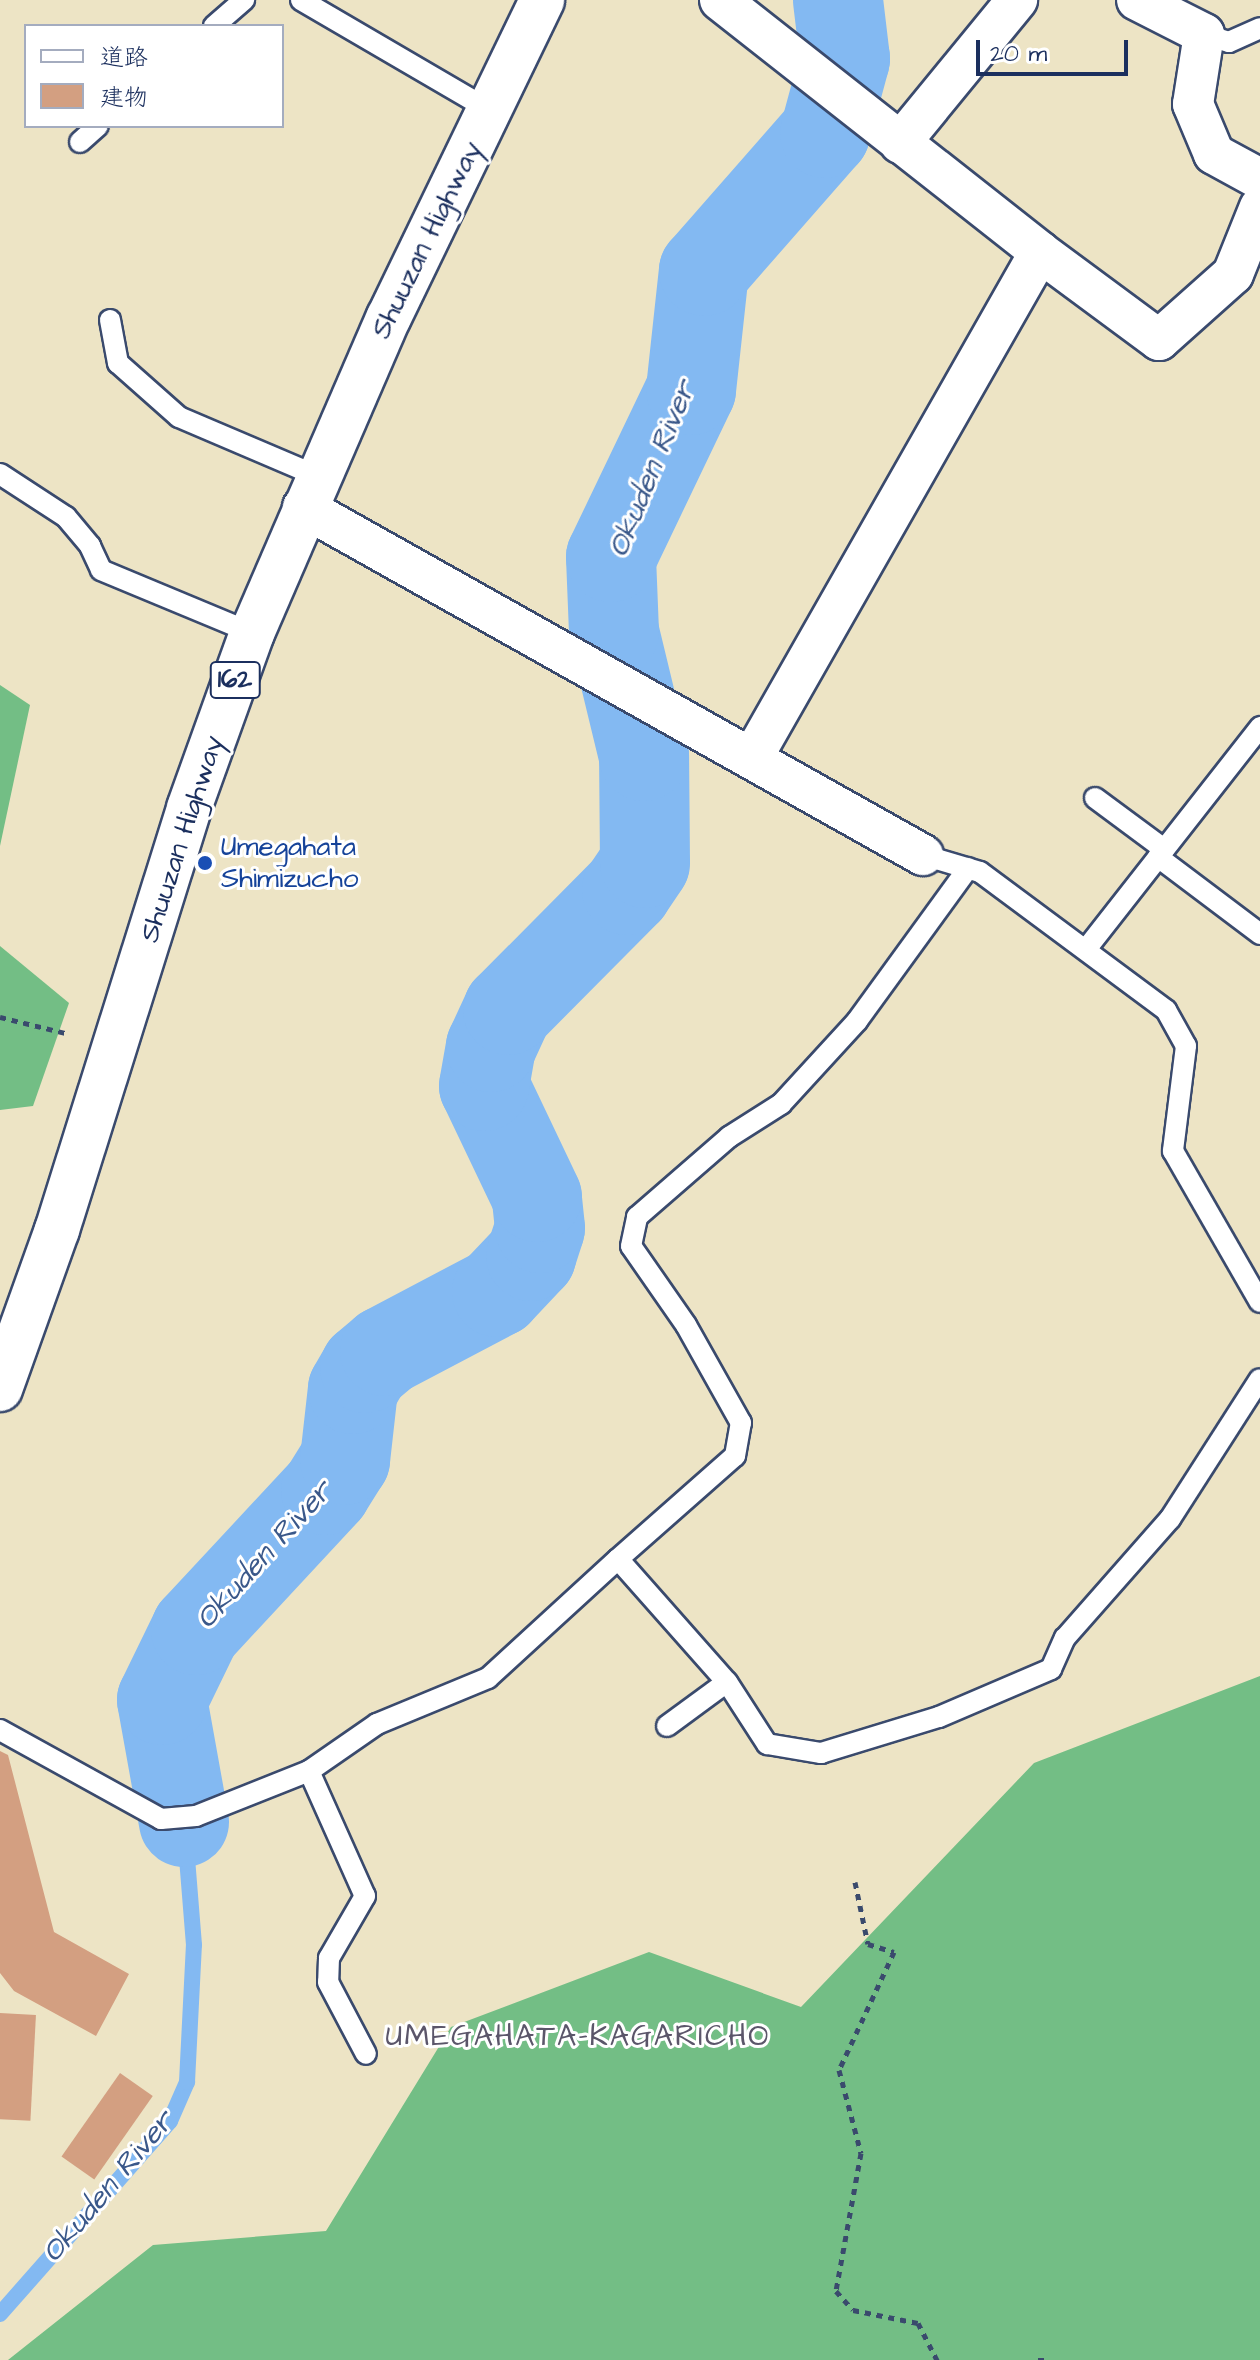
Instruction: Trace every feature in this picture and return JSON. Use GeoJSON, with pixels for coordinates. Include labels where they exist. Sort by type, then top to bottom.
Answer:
{"type":"FeatureCollection","features":[{"type":"Feature","properties":{"kind":"highway","name":"Shuuzan Highway"},"geometry":{"type":"LineString","coordinates":[[0,1389],[117,1042],[189,808],[252,633],[310,492],[542,0]]}},
{"type":"Feature","properties":{"kind":"street"},"geometry":{"type":"LineString","coordinates":[[720,0],[1040,252],[1159,340],[1233,274],[1260,207]]}},
{"type":"Feature","properties":{"kind":"street"},"geometry":{"type":"LineString","coordinates":[[900,143],[1017,0]]}},
{"type":"Feature","properties":{"kind":"street"},"geometry":{"type":"LineString","coordinates":[[1137,0],[1204,34],[1193,104],[1214,154],[1260,179]]}},
{"type":"Feature","properties":{"kind":"street"},"geometry":{"type":"LineString","coordinates":[[752,758],[1040,252]]}},
{"type":"Feature","properties":{"kind":"street"},"geometry":{"type":"LineString","coordinates":[[310,492],[614,682],[923,855]]}},
{"type":"Feature","properties":{"kind":"lane"},"geometry":{"type":"LineString","coordinates":[[216,24],[244,0]]}},
{"type":"Feature","properties":{"kind":"lane"},"geometry":{"type":"LineString","coordinates":[[301,0],[489,110]]}},
{"type":"Feature","properties":{"kind":"lane"},"geometry":{"type":"LineString","coordinates":[[1204,34],[1229,42],[1260,28]]}},
{"type":"Feature","properties":{"kind":"lane"},"geometry":{"type":"LineString","coordinates":[[80,142],[96,128]]}},
{"type":"Feature","properties":{"kind":"lane"},"geometry":{"type":"LineString","coordinates":[[110,320],[118,363],[179,417],[310,492]]}},
{"type":"Feature","properties":{"kind":"lane"},"geometry":{"type":"LineString","coordinates":[[0,474],[66,517],[90,546],[101,570],[252,633]]}},
{"type":"Feature","properties":{"kind":"lane"},"geometry":{"type":"LineString","coordinates":[[1087,948],[1260,727]]}},
{"type":"Feature","properties":{"kind":"lane"},"geometry":{"type":"LineString","coordinates":[[1095,798],[1260,934]]}},
{"type":"Feature","properties":{"kind":"lane"},"geometry":{"type":"LineString","coordinates":[[923,855],[968,868],[1087,948],[1166,1010],[1186,1046],[1173,1151],[1260,1302]]}},
{"type":"Feature","properties":{"kind":"lane"},"geometry":{"type":"LineString","coordinates":[[0,1730],[161,1819],[196,1816],[309,1771],[377,1724],[488,1678],[735,1456],[741,1423],[686,1325],[631,1246],[637,1217],[729,1137],[781,1104],[857,1021],[968,868]]}},
{"type":"Feature","properties":{"kind":"lane"},"geometry":{"type":"LineString","coordinates":[[618,1559],[727,1682],[767,1744],[821,1753],[939,1717],[1051,1669],[1065,1638],[1170,1519],[1260,1379]]}},
{"type":"Feature","properties":{"kind":"lane"},"geometry":{"type":"LineString","coordinates":[[667,1726],[727,1682]]}},
{"type":"Feature","properties":{"kind":"lane"},"geometry":{"type":"LineString","coordinates":[[309,1771],[365,1896],[329,1958],[328,1982],[366,2054]]}},
{"type":"Feature","properties":{"kind":"path"},"geometry":{"type":"LineString","coordinates":[[0,1017],[34,1029],[117,1042]]}},
{"type":"Feature","properties":{"kind":"path"},"geometry":{"type":"LineString","coordinates":[[855,1882],[868,1944],[894,1952],[839,2070],[861,2153],[836,2291],[853,2310],[918,2323],[937,2360]]}},
{"type":"Feature","properties":{"kind":"path"},"geometry":{"type":"LineString","coordinates":[[1038,2360],[1048,2360]]}},
{"type":"Feature","properties":{"kind":"green space"},"geometry":{"type":"Polygon","coordinates":[[[0,685],[30,705],[0,846],[0,685]]]}},
{"type":"Feature","properties":{"kind":"green space"},"geometry":{"type":"Polygon","coordinates":[[[0,946],[69,1003],[33,1106],[0,1110],[0,946]]]}},
{"type":"Feature","properties":{"kind":"green space"},"geometry":{"type":"Polygon","coordinates":[[[1260,1676],[1260,2360],[8,2360],[153,2245],[326,2231],[451,2027],[649,1952],[801,2007],[1034,1763],[1260,1676]]]}},
{"type":"Feature","properties":{"kind":"building"},"geometry":{"type":"Polygon","coordinates":[[[0,1751],[8,1755],[54,1932],[129,1974],[96,2036],[14,1991],[0,1973],[0,1751]]]}},
{"type":"Feature","properties":{"kind":"building"},"geometry":{"type":"Polygon","coordinates":[[[0,2013],[36,2015],[30,2121],[0,2119],[0,2013]]]}},
{"type":"Feature","properties":{"kind":"building"},"geometry":{"type":"Polygon","coordinates":[[[120,2073],[153,2096],[94,2179],[61,2157],[120,2073]]]}},
{"type":"Feature","properties":{"kind":"waterway","name":"Okuden River"},"geometry":{"type":"LineString","coordinates":[[184,1822],[162,1700],[196,1630],[326,1490],[345,1460],[353,1389],[365,1368],[385,1351],[497,1292],[531,1256],[540,1228],[537,1197],[484,1086],[491,1047],[508,1010],[627,890],[645,863],[644,756],[614,632],[611,557],[691,390],[704,271],[825,133],[845,59],[838,0]]}},
{"type":"Feature","properties":{"kind":"waterway","name":"Okuden River"},"geometry":{"type":"LineString","coordinates":[[0,2314],[170,2121],[187,2082],[194,1945],[184,1822]]}},
{"type":"Feature","properties":{"kind":"place","name":"Umegahata Shimizucho"},"geometry":{"type":"Point","coordinates":[205,863]}},
{"type":"Feature","properties":{"kind":"district","name":"UMEGAHATA-KAGARICHO"},"geometry":{"type":"Point","coordinates":[578,2036]}}]}
